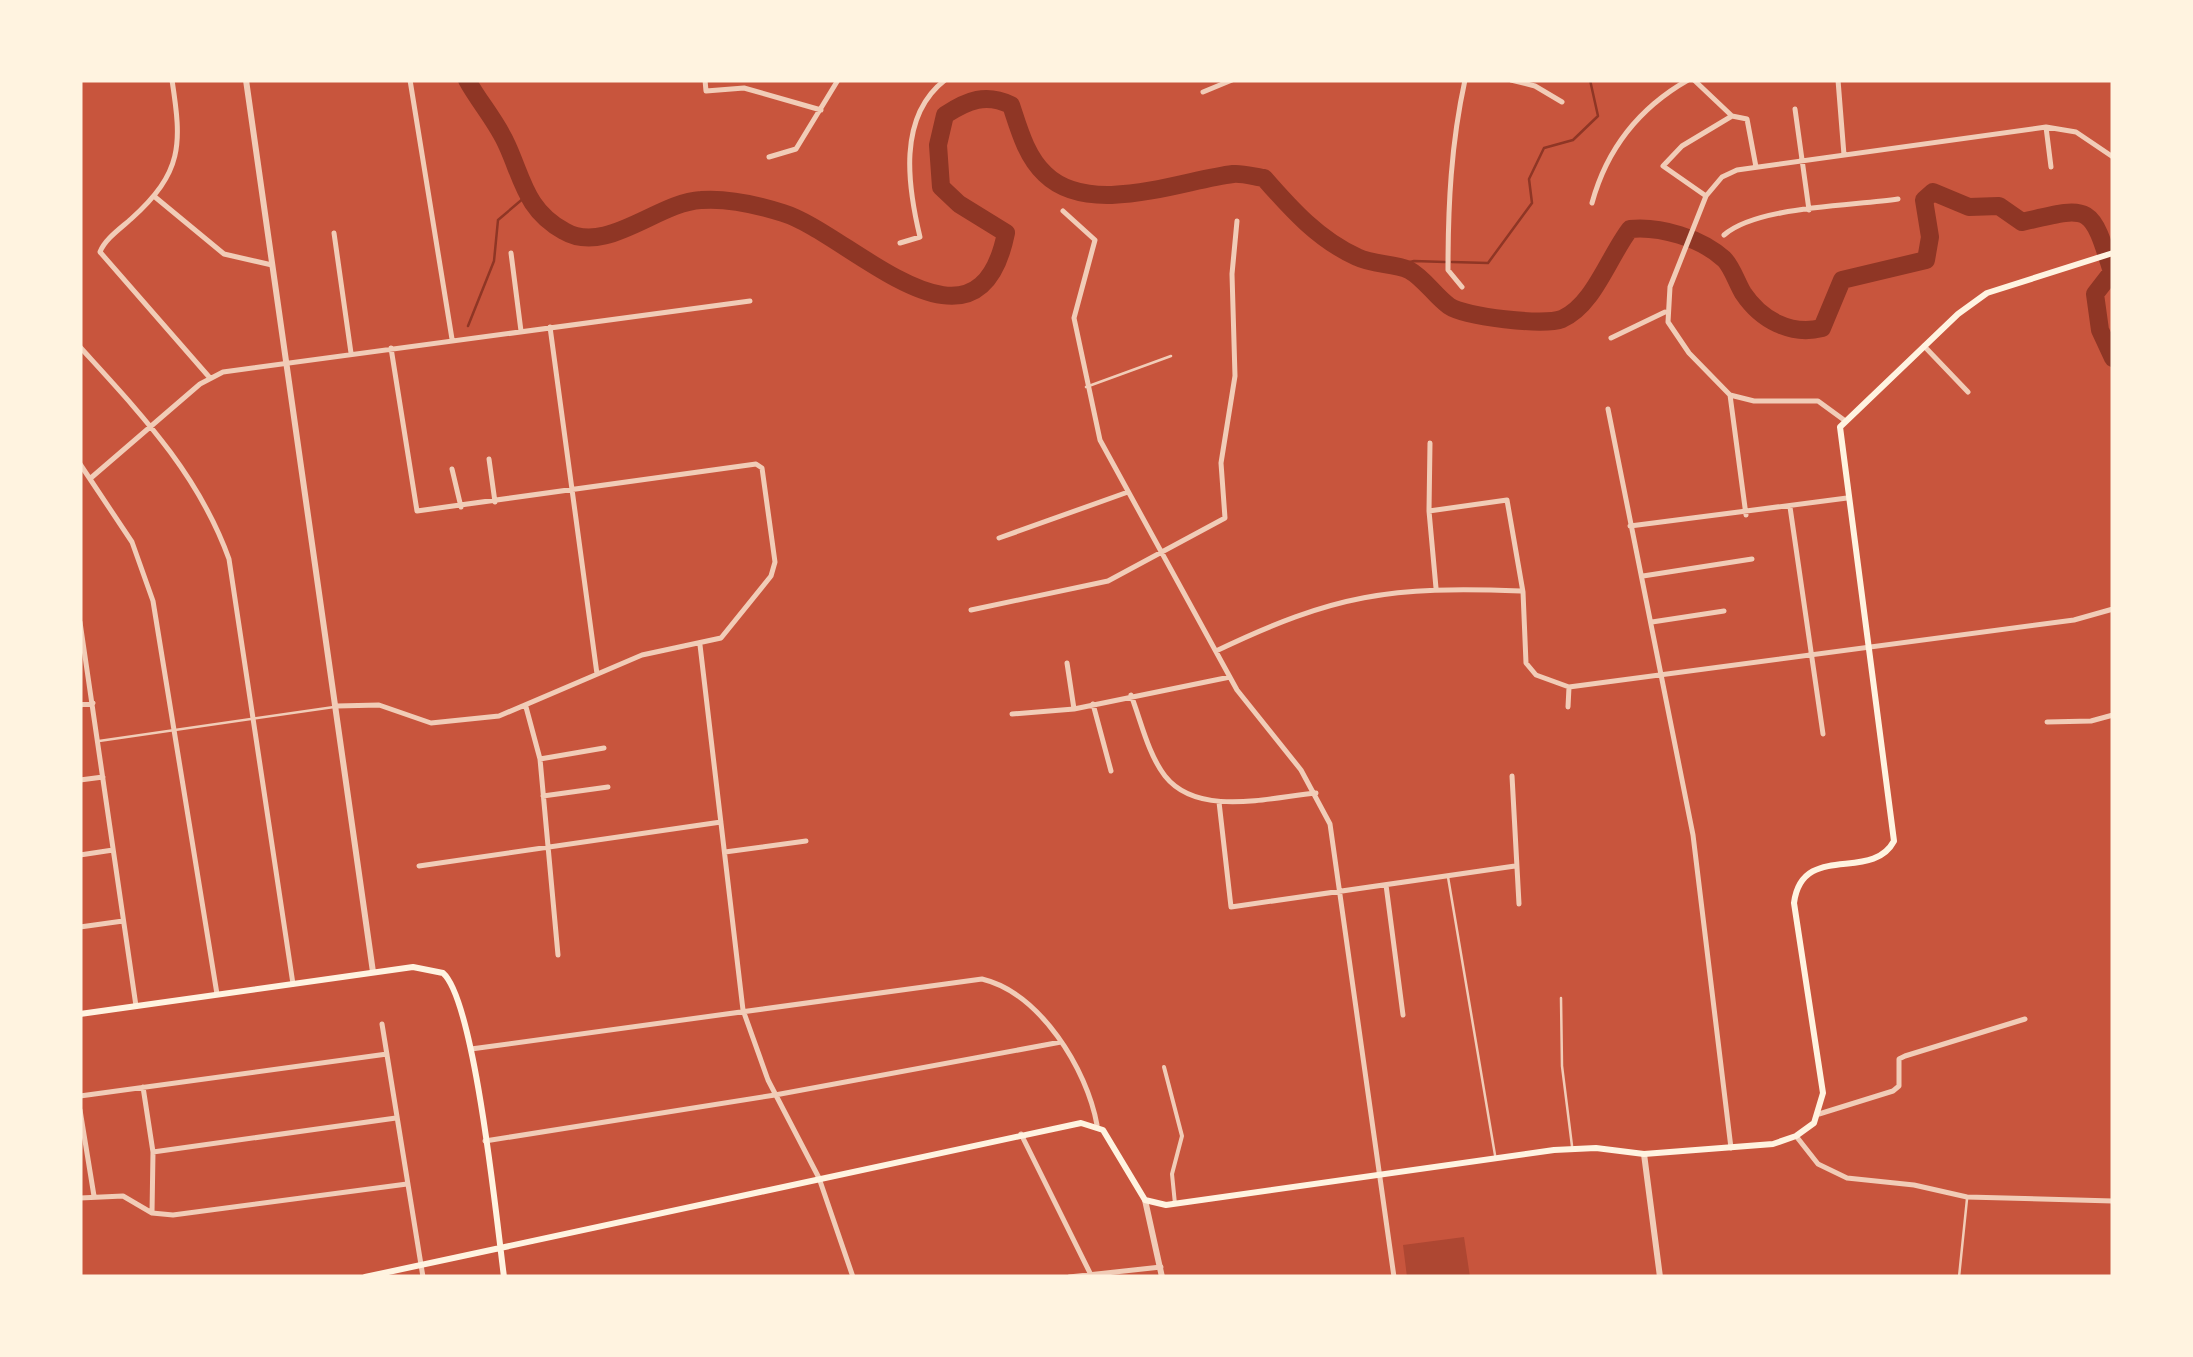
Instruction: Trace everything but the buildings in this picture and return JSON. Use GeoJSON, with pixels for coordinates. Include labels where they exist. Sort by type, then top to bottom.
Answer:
{"type":"FeatureCollection","features":[{"type":"Feature","properties":{"kind":"main road"},"geometry":{"type":"LineString","coordinates":[[365,1277],[1081,1123],[1097,1126],[1145,1200],[1175,1204],[1573,1148],[1644,1154],[1731,1148],[1796,1136],[1820,1114],[1823,1084],[1794,903],[1805,874],[1876,858],[1894,841],[1838,438],[1844,420],[1924,346],[1996,288],[2113,254]]}},
{"type":"Feature","properties":{"kind":"main road"},"geometry":{"type":"LineString","coordinates":[[80,1014],[425,966],[444,973],[457,994],[469,1049],[504,1277]]}},
{"type":"Feature","properties":{"kind":"street"},"geometry":{"type":"LineString","coordinates":[[172,80],[180,142],[178,158],[155,198],[100,252],[210,378]]}},
{"type":"Feature","properties":{"kind":"street"},"geometry":{"type":"LineString","coordinates":[[246,80],[373,972]]}},
{"type":"Feature","properties":{"kind":"street"},"geometry":{"type":"LineString","coordinates":[[410,80],[452,340]]}},
{"type":"Feature","properties":{"kind":"street"},"geometry":{"type":"LineString","coordinates":[[705,80],[706,91],[744,88],[820,110]]}},
{"type":"Feature","properties":{"kind":"street"},"geometry":{"type":"LineString","coordinates":[[769,157],[796,149],[838,80]]}},
{"type":"Feature","properties":{"kind":"street"},"geometry":{"type":"LineString","coordinates":[[900,243],[920,238],[910,193],[911,144],[928,98],[945,80]]}},
{"type":"Feature","properties":{"kind":"street"},"geometry":{"type":"LineString","coordinates":[[1203,92],[1232,80]]}},
{"type":"Feature","properties":{"kind":"street"},"geometry":{"type":"LineString","coordinates":[[1462,287],[1448,270],[1448,190],[1464,80]]}},
{"type":"Feature","properties":{"kind":"street"},"geometry":{"type":"LineString","coordinates":[[1512,80],[1536,86],[1562,102]]}},
{"type":"Feature","properties":{"kind":"street"},"geometry":{"type":"LineString","coordinates":[[1592,204],[1606,165],[1626,130],[1659,98],[1691,80],[1732,116],[1747,119],[1756,167]]}},
{"type":"Feature","properties":{"kind":"street"},"geometry":{"type":"LineString","coordinates":[[1838,80],[1844,155]]}},
{"type":"Feature","properties":{"kind":"street"},"geometry":{"type":"LineString","coordinates":[[1795,109],[1808,210]]}},
{"type":"Feature","properties":{"kind":"street"},"geometry":{"type":"LineString","coordinates":[[1706,196],[1663,164],[1682,146],[1732,116]]}},
{"type":"Feature","properties":{"kind":"street"},"geometry":{"type":"LineString","coordinates":[[2046,127],[2051,167]]}},
{"type":"Feature","properties":{"kind":"street"},"geometry":{"type":"LineString","coordinates":[[1844,420],[1818,401],[1754,401],[1730,395],[1675,337],[1666,312],[1678,264],[1706,196],[1722,176],[1756,167],[2046,127],[2076,132],[2113,157]]}},
{"type":"Feature","properties":{"kind":"street"},"geometry":{"type":"LineString","coordinates":[[155,198],[224,254],[272,265]]}},
{"type":"Feature","properties":{"kind":"street"},"geometry":{"type":"LineString","coordinates":[[1724,235],[1738,225],[1808,210],[1898,199]]}},
{"type":"Feature","properties":{"kind":"street"},"geometry":{"type":"LineString","coordinates":[[1063,211],[1094,240],[1074,318],[1100,440],[1230,677],[1316,794],[1334,836],[1394,1277]]}},
{"type":"Feature","properties":{"kind":"street"},"geometry":{"type":"LineString","coordinates":[[972,610],[1090,588],[1220,523],[1227,512],[1221,462],[1235,376],[1232,274],[1237,220]]}},
{"type":"Feature","properties":{"kind":"street"},"geometry":{"type":"LineString","coordinates":[[334,234],[350,353]]}},
{"type":"Feature","properties":{"kind":"street"},"geometry":{"type":"LineString","coordinates":[[510,253],[522,331]]}},
{"type":"Feature","properties":{"kind":"street"},"geometry":{"type":"LineString","coordinates":[[92,477],[210,378],[286,362],[750,301]]}},
{"type":"Feature","properties":{"kind":"street"},"geometry":{"type":"LineString","coordinates":[[1611,338],[1666,312]]}},
{"type":"Feature","properties":{"kind":"street"},"geometry":{"type":"LineString","coordinates":[[550,327],[596,674]]}},
{"type":"Feature","properties":{"kind":"street"},"geometry":{"type":"LineString","coordinates":[[1924,346],[1968,392]]}},
{"type":"Feature","properties":{"kind":"street"},"geometry":{"type":"LineString","coordinates":[[80,347],[152,427],[202,494],[229,558],[294,984]]}},
{"type":"Feature","properties":{"kind":"street"},"geometry":{"type":"LineString","coordinates":[[337,706],[379,705],[415,720],[449,724],[483,720],[526,707],[642,655],[700,645],[729,630],[774,570],[761,465],[417,512],[391,348]]}},
{"type":"Feature","properties":{"kind":"street"},"geometry":{"type":"LineString","coordinates":[[1730,395],[1746,515]]}},
{"type":"Feature","properties":{"kind":"street"},"geometry":{"type":"LineString","coordinates":[[1608,409],[1703,903],[1731,1148]]}},
{"type":"Feature","properties":{"kind":"street"},"geometry":{"type":"LineString","coordinates":[[1430,442],[1429,511],[1436,588]]}},
{"type":"Feature","properties":{"kind":"street"},"geometry":{"type":"LineString","coordinates":[[489,459],[495,502]]}},
{"type":"Feature","properties":{"kind":"street"},"geometry":{"type":"LineString","coordinates":[[80,464],[132,542],[147,576],[217,994]]}},
{"type":"Feature","properties":{"kind":"street"},"geometry":{"type":"LineString","coordinates":[[452,469],[461,507]]}},
{"type":"Feature","properties":{"kind":"street"},"geometry":{"type":"LineString","coordinates":[[999,538],[1128,492]]}},
{"type":"Feature","properties":{"kind":"street"},"geometry":{"type":"LineString","coordinates":[[1630,526],[1746,515],[1847,498]]}},
{"type":"Feature","properties":{"kind":"street"},"geometry":{"type":"LineString","coordinates":[[1429,511],[1506,500],[1523,592],[1526,663],[1536,675],[1570,687],[2074,620],[2113,609]]}},
{"type":"Feature","properties":{"kind":"street"},"geometry":{"type":"LineString","coordinates":[[1790,507],[1823,734]]}},
{"type":"Feature","properties":{"kind":"street"},"geometry":{"type":"LineString","coordinates":[[1643,576],[1752,559]]}},
{"type":"Feature","properties":{"kind":"street"},"geometry":{"type":"LineString","coordinates":[[1216,652],[1314,608],[1391,591],[1436,588],[1523,592]]}},
{"type":"Feature","properties":{"kind":"street"},"geometry":{"type":"LineString","coordinates":[[1652,622],[1724,611]]}},
{"type":"Feature","properties":{"kind":"street"},"geometry":{"type":"LineString","coordinates":[[80,622],[136,1006]]}},
{"type":"Feature","properties":{"kind":"street"},"geometry":{"type":"LineString","coordinates":[[700,645],[744,1010],[775,1095],[819,1178],[852,1277]]}},
{"type":"Feature","properties":{"kind":"street"},"geometry":{"type":"LineString","coordinates":[[1067,663],[1074,708]]}},
{"type":"Feature","properties":{"kind":"street"},"geometry":{"type":"LineString","coordinates":[[1012,714],[1074,708],[1230,677]]}},
{"type":"Feature","properties":{"kind":"street"},"geometry":{"type":"LineString","coordinates":[[1568,707],[1570,687]]}},
{"type":"Feature","properties":{"kind":"street"},"geometry":{"type":"LineString","coordinates":[[1131,696],[1167,779],[1204,800],[1316,794]]}},
{"type":"Feature","properties":{"kind":"street"},"geometry":{"type":"LineString","coordinates":[[80,705],[92,704]]}},
{"type":"Feature","properties":{"kind":"street"},"geometry":{"type":"LineString","coordinates":[[1093,704],[1111,771]]}},
{"type":"Feature","properties":{"kind":"street"},"geometry":{"type":"LineString","coordinates":[[526,707],[540,759],[558,955]]}},
{"type":"Feature","properties":{"kind":"street"},"geometry":{"type":"LineString","coordinates":[[2047,722],[2091,721],[2113,715]]}},
{"type":"Feature","properties":{"kind":"street"},"geometry":{"type":"LineString","coordinates":[[540,759],[604,748]]}},
{"type":"Feature","properties":{"kind":"street"},"geometry":{"type":"LineString","coordinates":[[1512,776],[1519,904]]}},
{"type":"Feature","properties":{"kind":"street"},"geometry":{"type":"LineString","coordinates":[[80,780],[103,777]]}},
{"type":"Feature","properties":{"kind":"street"},"geometry":{"type":"LineString","coordinates":[[542,796],[608,787]]}},
{"type":"Feature","properties":{"kind":"street"},"geometry":{"type":"LineString","coordinates":[[1220,802],[1231,907],[1515,866]]}},
{"type":"Feature","properties":{"kind":"street"},"geometry":{"type":"LineString","coordinates":[[419,866],[721,822]]}},
{"type":"Feature","properties":{"kind":"street"},"geometry":{"type":"LineString","coordinates":[[725,852],[806,842]]}},
{"type":"Feature","properties":{"kind":"street"},"geometry":{"type":"LineString","coordinates":[[80,855],[114,850]]}},
{"type":"Feature","properties":{"kind":"street"},"geometry":{"type":"LineString","coordinates":[[1386,885],[1403,1015]]}},
{"type":"Feature","properties":{"kind":"street"},"geometry":{"type":"LineString","coordinates":[[80,927],[124,921]]}},
{"type":"Feature","properties":{"kind":"street"},"geometry":{"type":"LineString","coordinates":[[469,1049],[982,979],[1026,998],[1061,1042],[1097,1126]]}},
{"type":"Feature","properties":{"kind":"street"},"geometry":{"type":"LineString","coordinates":[[1820,1114],[1894,1092],[1900,1059],[1904,1056],[2025,1019]]}},
{"type":"Feature","properties":{"kind":"street"},"geometry":{"type":"LineString","coordinates":[[382,1024],[423,1277]]}},
{"type":"Feature","properties":{"kind":"street"},"geometry":{"type":"LineString","coordinates":[[485,1141],[775,1095],[1061,1042]]}},
{"type":"Feature","properties":{"kind":"street"},"geometry":{"type":"LineString","coordinates":[[80,1096],[387,1054]]}},
{"type":"Feature","properties":{"kind":"street"},"geometry":{"type":"LineString","coordinates":[[1164,1067],[1178,1106],[1182,1136],[1172,1174],[1175,1204]]}},
{"type":"Feature","properties":{"kind":"street"},"geometry":{"type":"LineString","coordinates":[[143,1087],[154,1152],[152,1213]]}},
{"type":"Feature","properties":{"kind":"street"},"geometry":{"type":"LineString","coordinates":[[80,1110],[94,1196]]}},
{"type":"Feature","properties":{"kind":"street"},"geometry":{"type":"LineString","coordinates":[[154,1152],[396,1118]]}},
{"type":"Feature","properties":{"kind":"street"},"geometry":{"type":"LineString","coordinates":[[1020,1134],[1091,1274]]}},
{"type":"Feature","properties":{"kind":"street"},"geometry":{"type":"LineString","coordinates":[[1796,1136],[1818,1164],[1846,1178],[1914,1185],[1967,1197],[2113,1202]]}},
{"type":"Feature","properties":{"kind":"street"},"geometry":{"type":"LineString","coordinates":[[1644,1154],[1660,1277]]}},
{"type":"Feature","properties":{"kind":"street"},"geometry":{"type":"LineString","coordinates":[[80,1198],[123,1196],[152,1213],[173,1215],[408,1184]]}},
{"type":"Feature","properties":{"kind":"street"},"geometry":{"type":"LineString","coordinates":[[1145,1200],[1162,1277]]}},
{"type":"Feature","properties":{"kind":"street"},"geometry":{"type":"LineString","coordinates":[[1070,1277],[1162,1267]]}},
{"type":"Feature","properties":{"kind":"lane"},"geometry":{"type":"LineString","coordinates":[[1086,387],[1170,356]]}},
{"type":"Feature","properties":{"kind":"lane"},"geometry":{"type":"LineString","coordinates":[[98,741],[337,706]]}},
{"type":"Feature","properties":{"kind":"lane"},"geometry":{"type":"LineString","coordinates":[[1448,876],[1495,1157]]}},
{"type":"Feature","properties":{"kind":"lane"},"geometry":{"type":"LineString","coordinates":[[1562,998],[1562,1066],[1573,1148]]}},
{"type":"Feature","properties":{"kind":"lane"},"geometry":{"type":"LineString","coordinates":[[1959,1277],[1967,1197]]}},
{"type":"Feature","properties":{"kind":"shaded area"},"geometry":{"type":"Polygon","coordinates":[[[1464,1237],[1470,1277],[1407,1277],[1403,1245],[1464,1237]]]}},
{"type":"Feature","properties":{"kind":"waterway"},"geometry":{"type":"LineString","coordinates":[[467,80],[503,137],[533,204],[564,231],[580,237],[597,237],[684,203],[742,203],[783,213],[810,225],[908,284],[940,295],[968,293],[991,274],[1006,233],[959,204],[941,187],[938,145],[945,115],[969,102],[985,99],[1011,105],[1033,159],[1045,174],[1064,187],[1111,195],[1233,174],[1264,178],[1306,223],[1343,250],[1363,260],[1409,270],[1458,310],[1505,319],[1562,319],[1583,303],[1630,229],[1654,229],[1680,235],[1715,252],[1727,262],[1750,303],[1778,324],[1799,330],[1822,328],[1842,280],[1926,260],[1930,237],[1924,200],[1933,192],[1969,207],[1999,206],[2022,222],[2075,213],[2085,215],[2099,233],[2112,272],[2095,294],[2100,330],[2113,358]]}},
{"type":"Feature","properties":{"kind":"waterway"},"geometry":{"type":"LineString","coordinates":[[1452,262],[1488,263],[1532,203],[1529,179],[1544,148],[1573,140],[1598,116],[1590,80]]}},
{"type":"Feature","properties":{"kind":"waterway"},"geometry":{"type":"LineString","coordinates":[[468,326],[494,261],[498,220],[525,197]]}},
{"type":"Feature","properties":{"kind":"waterway"},"geometry":{"type":"LineString","coordinates":[[1389,267],[1414,261],[1445,262]]}}]}
